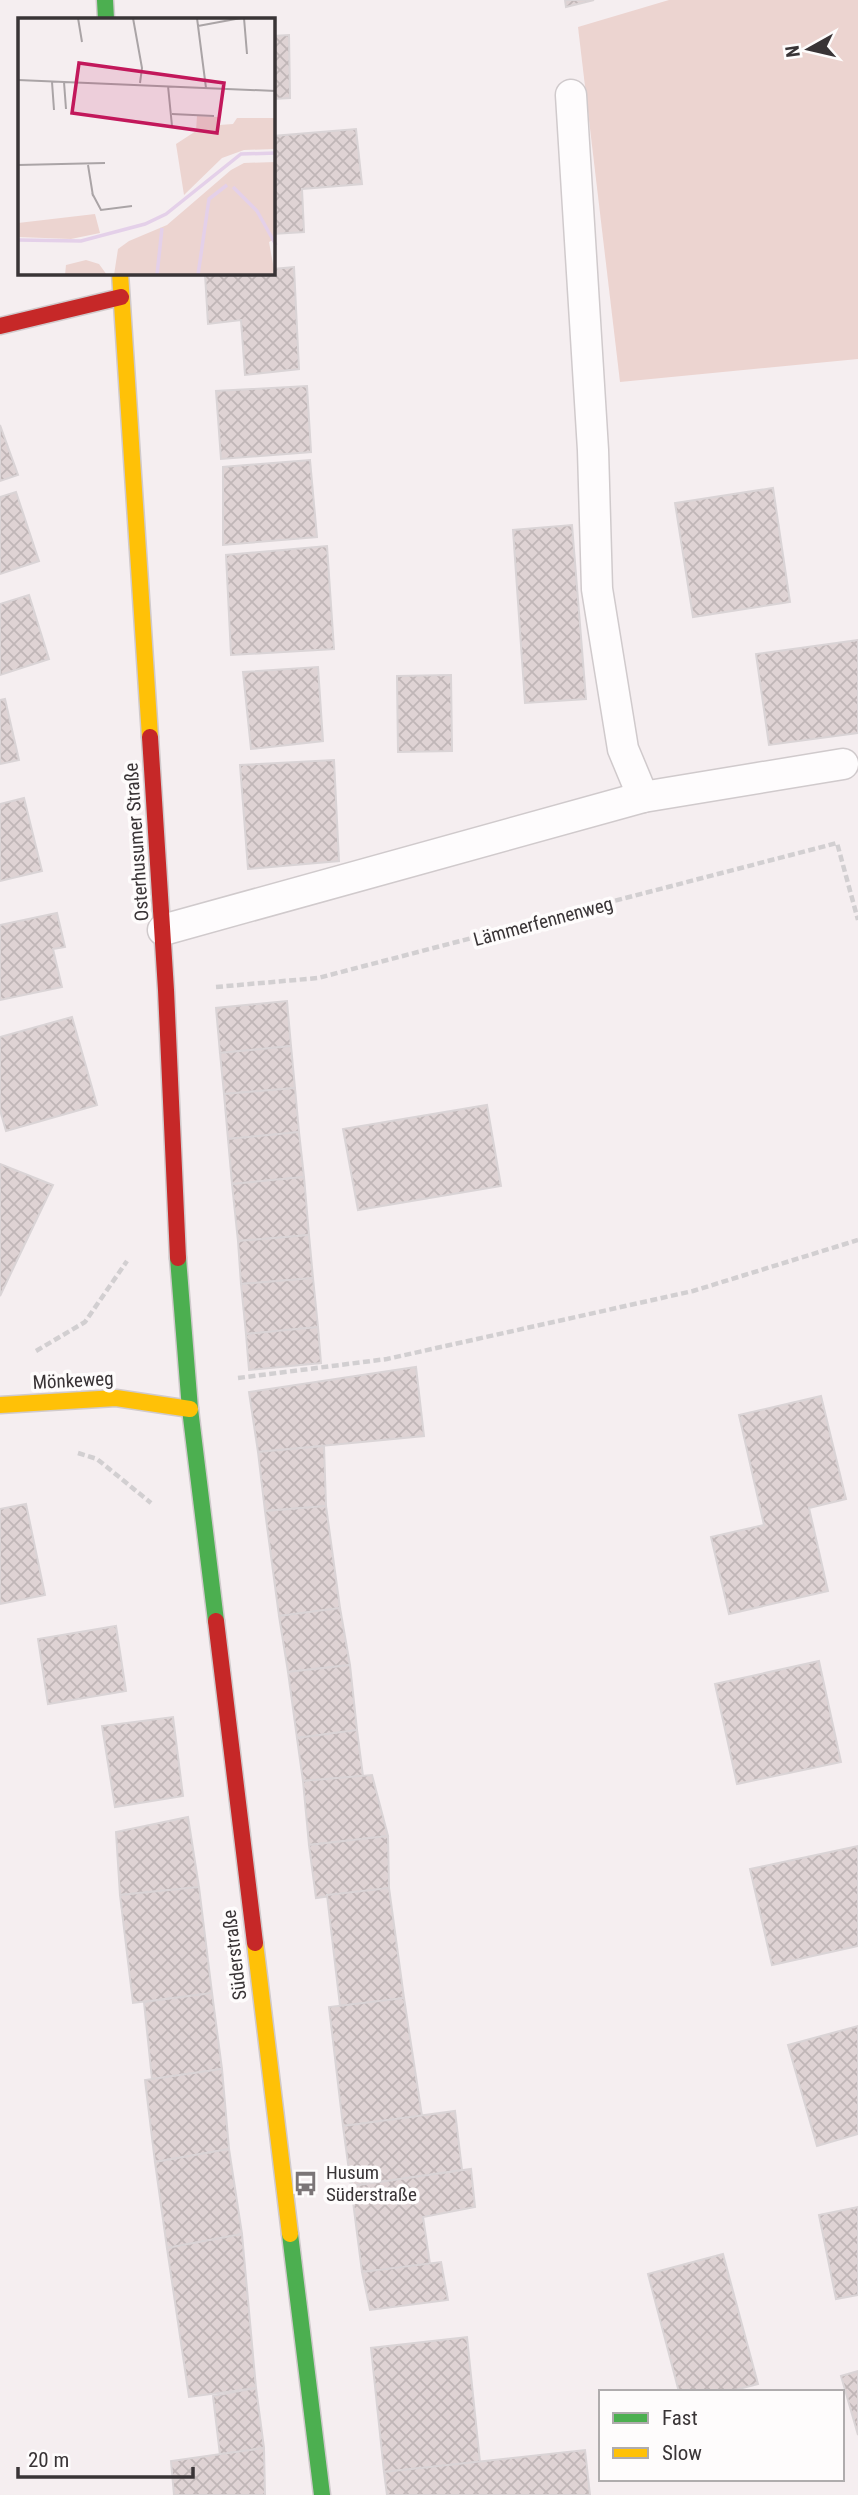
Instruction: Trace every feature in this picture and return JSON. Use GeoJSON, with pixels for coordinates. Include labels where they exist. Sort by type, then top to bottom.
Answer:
{"type":"FeatureCollection","features":[{"type":"Feature","properties":{"kind":"main road"},"geometry":{"type":"LineString","coordinates":[[105,0],[106,18]]}},
{"type":"Feature","properties":{"kind":"main road","name":"Osterhusumer Straße"},"geometry":{"type":"LineString","coordinates":[[120,275],[163,930],[173,1194],[190,1409]]}},
{"type":"Feature","properties":{"kind":"main road"},"geometry":{"type":"LineString","coordinates":[[0,326],[121,297]]}},
{"type":"Feature","properties":{"kind":"main road","name":"Mönkeweg"},"geometry":{"type":"LineString","coordinates":[[0,1405],[117,1398],[190,1409]]}},
{"type":"Feature","properties":{"kind":"main road","name":"Süderstraße"},"geometry":{"type":"LineString","coordinates":[[190,1409],[322,2495]]}},
{"type":"Feature","properties":{"kind":"lane"},"geometry":{"type":"LineString","coordinates":[[571,95],[593,450],[597,589],[623,749],[643,797]]}},
{"type":"Feature","properties":{"kind":"lane"},"geometry":{"type":"LineString","coordinates":[[163,930],[643,797],[843,764]]}},
{"type":"Feature","properties":{"kind":"path","name":"Lämmerfennenweg"},"geometry":{"type":"LineString","coordinates":[[166,990],[318,978],[837,843],[858,920]]}},
{"type":"Feature","properties":{"kind":"path"},"geometry":{"type":"LineString","coordinates":[[188,1390],[240,1378],[387,1359],[692,1291],[858,1240]]}},
{"type":"Feature","properties":{"kind":"path"},"geometry":{"type":"LineString","coordinates":[[32,1353],[85,1322],[129,1258]]}},
{"type":"Feature","properties":{"kind":"path"},"geometry":{"type":"LineString","coordinates":[[72,1452],[97,1459],[205,1548]]}},
{"type":"Feature","properties":{"kind":"shaded area"},"geometry":{"type":"Polygon","coordinates":[[[669,0],[858,0],[858,359],[620,382],[578,27],[669,0]]]}},
{"type":"Feature","properties":{"kind":"building"},"geometry":{"type":"Polygon","coordinates":[[[565,0],[594,0],[566,7],[565,0]]]}},
{"type":"Feature","properties":{"kind":"building"},"geometry":{"type":"Polygon","coordinates":[[[289,35],[290,98],[275,99],[275,36],[289,35]]]}},
{"type":"Feature","properties":{"kind":"building"},"geometry":{"type":"Polygon","coordinates":[[[356,129],[362,184],[302,189],[304,232],[275,234],[275,136],[356,129]]]}},
{"type":"Feature","properties":{"kind":"building"},"geometry":{"type":"Polygon","coordinates":[[[294,267],[299,369],[245,375],[241,320],[208,324],[205,275],[275,275],[275,269],[294,267]]]}},
{"type":"Feature","properties":{"kind":"building"},"geometry":{"type":"Polygon","coordinates":[[[307,386],[311,452],[221,459],[216,391],[307,386]]]}},
{"type":"Feature","properties":{"kind":"building"},"geometry":{"type":"Polygon","coordinates":[[[0,425],[18,475],[0,481],[0,425]]]}},
{"type":"Feature","properties":{"kind":"building"},"geometry":{"type":"Polygon","coordinates":[[[310,460],[317,537],[223,545],[223,467],[310,460]]]}},
{"type":"Feature","properties":{"kind":"building"},"geometry":{"type":"Polygon","coordinates":[[[773,488],[790,602],[693,617],[675,503],[773,488]]]}},
{"type":"Feature","properties":{"kind":"building"},"geometry":{"type":"Polygon","coordinates":[[[16,492],[39,561],[0,574],[0,497],[16,492]]]}},
{"type":"Feature","properties":{"kind":"building"},"geometry":{"type":"Polygon","coordinates":[[[572,525],[586,699],[525,703],[513,530],[572,525]]]}},
{"type":"Feature","properties":{"kind":"building"},"geometry":{"type":"Polygon","coordinates":[[[327,546],[334,649],[231,655],[226,555],[327,546]]]}},
{"type":"Feature","properties":{"kind":"building"},"geometry":{"type":"Polygon","coordinates":[[[29,595],[49,659],[0,675],[0,604],[29,595]]]}},
{"type":"Feature","properties":{"kind":"building"},"geometry":{"type":"Polygon","coordinates":[[[858,640],[858,733],[769,745],[756,654],[858,640]]]}},
{"type":"Feature","properties":{"kind":"building"},"geometry":{"type":"Polygon","coordinates":[[[318,667],[323,741],[251,749],[243,672],[318,667]]]}},
{"type":"Feature","properties":{"kind":"building"},"geometry":{"type":"Polygon","coordinates":[[[451,675],[452,751],[398,752],[397,676],[451,675]]]}},
{"type":"Feature","properties":{"kind":"building"},"geometry":{"type":"Polygon","coordinates":[[[5,699],[19,760],[0,764],[0,700],[5,699]]]}},
{"type":"Feature","properties":{"kind":"building"},"geometry":{"type":"Polygon","coordinates":[[[334,760],[339,861],[248,869],[240,765],[334,760]]]}},
{"type":"Feature","properties":{"kind":"building"},"geometry":{"type":"Polygon","coordinates":[[[24,798],[42,871],[0,881],[0,804],[24,798]]]}},
{"type":"Feature","properties":{"kind":"building"},"geometry":{"type":"Polygon","coordinates":[[[57,913],[65,947],[53,949],[62,987],[0,1000],[0,925],[57,913]]]}},
{"type":"Feature","properties":{"kind":"building"},"geometry":{"type":"Polygon","coordinates":[[[287,1001],[291,1046],[220,1053],[216,1008],[287,1001]]]}},
{"type":"Feature","properties":{"kind":"building"},"geometry":{"type":"Polygon","coordinates":[[[72,1017],[97,1105],[6,1131],[0,1110],[0,1037],[72,1017]]]}},
{"type":"Feature","properties":{"kind":"building"},"geometry":{"type":"Polygon","coordinates":[[[291,1046],[295,1088],[224,1094],[220,1053],[291,1046]]]}},
{"type":"Feature","properties":{"kind":"building"},"geometry":{"type":"Polygon","coordinates":[[[295,1088],[299,1132],[228,1139],[224,1094],[295,1088]]]}},
{"type":"Feature","properties":{"kind":"building"},"geometry":{"type":"Polygon","coordinates":[[[487,1105],[501,1186],[358,1210],[343,1129],[487,1105]]]}},
{"type":"Feature","properties":{"kind":"building"},"geometry":{"type":"Polygon","coordinates":[[[299,1132],[304,1177],[232,1184],[228,1139],[299,1132]]]}},
{"type":"Feature","properties":{"kind":"building"},"geometry":{"type":"Polygon","coordinates":[[[0,1164],[53,1185],[0,1296],[0,1164]]]}},
{"type":"Feature","properties":{"kind":"building"},"geometry":{"type":"Polygon","coordinates":[[[304,1177],[309,1235],[238,1241],[232,1184],[304,1177]]]}},
{"type":"Feature","properties":{"kind":"building"},"geometry":{"type":"Polygon","coordinates":[[[309,1235],[313,1278],[241,1284],[238,1241],[309,1235]]]}},
{"type":"Feature","properties":{"kind":"building"},"geometry":{"type":"Polygon","coordinates":[[[313,1278],[318,1327],[246,1334],[241,1284],[313,1278]]]}},
{"type":"Feature","properties":{"kind":"building"},"geometry":{"type":"Polygon","coordinates":[[[318,1327],[321,1363],[249,1370],[246,1334],[318,1327]]]}},
{"type":"Feature","properties":{"kind":"building"},"geometry":{"type":"Polygon","coordinates":[[[416,1367],[424,1436],[258,1452],[249,1392],[416,1367]]]}},
{"type":"Feature","properties":{"kind":"building"},"geometry":{"type":"Polygon","coordinates":[[[821,1396],[846,1499],[809,1508],[828,1591],[729,1614],[711,1537],[764,1525],[739,1415],[821,1396]]]}},
{"type":"Feature","properties":{"kind":"building"},"geometry":{"type":"Polygon","coordinates":[[[324,1446],[326,1506],[265,1511],[258,1452],[324,1446]]]}},
{"type":"Feature","properties":{"kind":"building"},"geometry":{"type":"Polygon","coordinates":[[[26,1504],[45,1595],[0,1604],[0,1509],[26,1504]]]}},
{"type":"Feature","properties":{"kind":"building"},"geometry":{"type":"Polygon","coordinates":[[[326,1506],[340,1608],[279,1616],[265,1511],[326,1506]]]}},
{"type":"Feature","properties":{"kind":"building"},"geometry":{"type":"Polygon","coordinates":[[[340,1608],[350,1665],[288,1672],[279,1616],[340,1608]]]}},
{"type":"Feature","properties":{"kind":"building"},"geometry":{"type":"Polygon","coordinates":[[[116,1626],[126,1691],[48,1704],[38,1639],[116,1626]]]}},
{"type":"Feature","properties":{"kind":"building"},"geometry":{"type":"Polygon","coordinates":[[[819,1661],[841,1762],[737,1784],[715,1684],[819,1661]]]}},
{"type":"Feature","properties":{"kind":"building"},"geometry":{"type":"Polygon","coordinates":[[[350,1665],[357,1730],[297,1738],[288,1672],[350,1665]]]}},
{"type":"Feature","properties":{"kind":"building"},"geometry":{"type":"Polygon","coordinates":[[[173,1717],[183,1796],[115,1807],[102,1726],[173,1717]]]}},
{"type":"Feature","properties":{"kind":"building"},"geometry":{"type":"Polygon","coordinates":[[[357,1730],[363,1776],[303,1781],[297,1738],[357,1730]]]}},
{"type":"Feature","properties":{"kind":"building"},"geometry":{"type":"Polygon","coordinates":[[[372,1775],[388,1836],[309,1845],[303,1781],[372,1775]]]}},
{"type":"Feature","properties":{"kind":"building"},"geometry":{"type":"Polygon","coordinates":[[[188,1817],[199,1887],[120,1895],[116,1832],[188,1817]]]}},
{"type":"Feature","properties":{"kind":"building"},"geometry":{"type":"Polygon","coordinates":[[[388,1836],[389,1888],[316,1898],[309,1845],[388,1836]]]}},
{"type":"Feature","properties":{"kind":"building"},"geometry":{"type":"Polygon","coordinates":[[[858,1846],[858,1946],[772,1965],[750,1869],[858,1846]]]}},
{"type":"Feature","properties":{"kind":"building"},"geometry":{"type":"Polygon","coordinates":[[[199,1887],[212,1993],[133,2003],[120,1895],[199,1887]]]}},
{"type":"Feature","properties":{"kind":"building"},"geometry":{"type":"Polygon","coordinates":[[[389,1888],[404,1998],[340,2006],[327,1895],[389,1888]]]}},
{"type":"Feature","properties":{"kind":"building"},"geometry":{"type":"Polygon","coordinates":[[[212,1993],[222,2069],[152,2079],[144,2002],[212,1993]]]}},
{"type":"Feature","properties":{"kind":"building"},"geometry":{"type":"Polygon","coordinates":[[[404,1998],[422,2116],[343,2126],[329,2007],[404,1998]]]}},
{"type":"Feature","properties":{"kind":"building"},"geometry":{"type":"Polygon","coordinates":[[[858,2026],[858,2134],[817,2146],[788,2045],[858,2026]]]}},
{"type":"Feature","properties":{"kind":"building"},"geometry":{"type":"Polygon","coordinates":[[[222,2069],[229,2149],[155,2162],[145,2080],[222,2069]]]}},
{"type":"Feature","properties":{"kind":"building"},"geometry":{"type":"Polygon","coordinates":[[[455,2111],[462,2170],[351,2186],[343,2126],[455,2111]]]}},
{"type":"Feature","properties":{"kind":"building"},"geometry":{"type":"Polygon","coordinates":[[[229,2149],[242,2234],[167,2248],[155,2162],[229,2149]]]}},
{"type":"Feature","properties":{"kind":"building"},"geometry":{"type":"Polygon","coordinates":[[[471,2169],[475,2207],[423,2217],[430,2264],[362,2272],[351,2186],[471,2169]]]}},
{"type":"Feature","properties":{"kind":"building"},"geometry":{"type":"Polygon","coordinates":[[[858,2207],[858,2295],[836,2299],[819,2215],[858,2207]]]}},
{"type":"Feature","properties":{"kind":"building"},"geometry":{"type":"Polygon","coordinates":[[[242,2234],[256,2388],[189,2397],[167,2248],[242,2234]]]}},
{"type":"Feature","properties":{"kind":"building"},"geometry":{"type":"Polygon","coordinates":[[[723,2254],[758,2384],[735,2390],[678,2390],[648,2274],[723,2254]]]}},
{"type":"Feature","properties":{"kind":"building"},"geometry":{"type":"Polygon","coordinates":[[[441,2262],[448,2300],[370,2310],[362,2272],[441,2262]]]}},
{"type":"Feature","properties":{"kind":"building"},"geometry":{"type":"Polygon","coordinates":[[[467,2337],[480,2462],[384,2472],[371,2348],[467,2337]]]}},
{"type":"Feature","properties":{"kind":"building"},"geometry":{"type":"Polygon","coordinates":[[[858,2371],[858,2435],[841,2376],[858,2371]]]}},
{"type":"Feature","properties":{"kind":"building"},"geometry":{"type":"Polygon","coordinates":[[[256,2388],[264,2448],[220,2455],[213,2396],[256,2388]]]}},
{"type":"Feature","properties":{"kind":"building"},"geometry":{"type":"Polygon","coordinates":[[[264,2448],[265,2495],[174,2495],[171,2461],[264,2448]]]}},
{"type":"Feature","properties":{"kind":"building"},"geometry":{"type":"Polygon","coordinates":[[[585,2450],[590,2495],[387,2495],[384,2472],[585,2450]]]}},
{"type":"Feature","properties":{"kind":"traffic: fast"},"geometry":{"type":"LineString","coordinates":[[105,0],[106,18]]}},
{"type":"Feature","properties":{"kind":"traffic: fast"},"geometry":{"type":"LineString","coordinates":[[178,1258],[190,1409],[216,1621]]}},
{"type":"Feature","properties":{"kind":"traffic: fast"},"geometry":{"type":"LineString","coordinates":[[290,2234],[322,2495]]}},
{"type":"Feature","properties":{"kind":"traffic: slow"},"geometry":{"type":"LineString","coordinates":[[120,275],[150,737]]}},
{"type":"Feature","properties":{"kind":"traffic: slow"},"geometry":{"type":"LineString","coordinates":[[0,1405],[116,1398],[190,1409]]}},
{"type":"Feature","properties":{"kind":"traffic: slow"},"geometry":{"type":"LineString","coordinates":[[255,1943],[290,2234]]}},
{"type":"Feature","properties":{"kind":"traffic: jam"},"geometry":{"type":"LineString","coordinates":[[0,326],[121,297]]}},
{"type":"Feature","properties":{"kind":"traffic: jam"},"geometry":{"type":"LineString","coordinates":[[150,737],[166,990],[178,1258]]}},
{"type":"Feature","properties":{"kind":"traffic: jam"},"geometry":{"type":"LineString","coordinates":[[216,1621],[255,1943]]}},
{"type":"Feature","properties":{"kind":"place","name":"Husum Süderstraße"},"geometry":{"type":"Point","coordinates":[306,2183]}}]}
